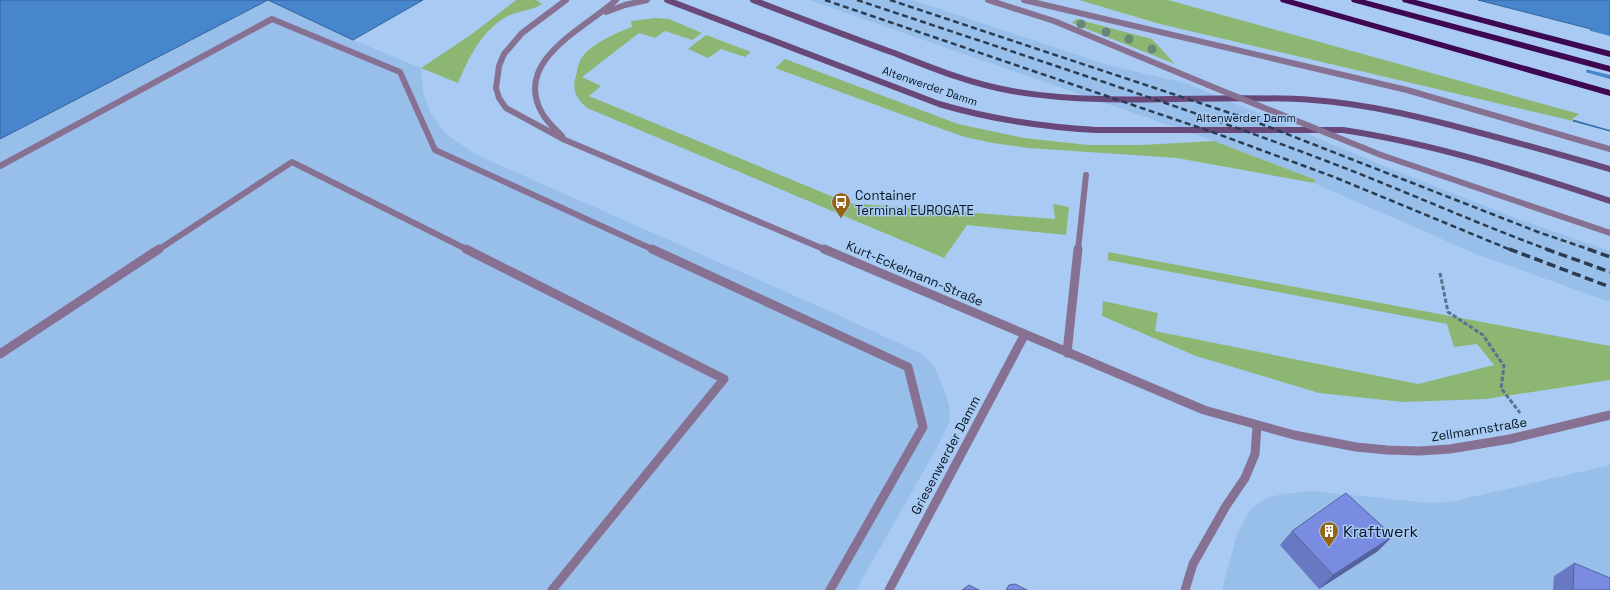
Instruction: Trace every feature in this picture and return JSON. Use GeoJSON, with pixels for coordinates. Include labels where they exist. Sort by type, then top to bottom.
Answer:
{"type":"FeatureCollection","features":[{"type":"Feature","properties":{"kind":"highway"},"geometry":{"type":"LineString","coordinates":[[1284,0],[1610,93]]}},
{"type":"Feature","properties":{"kind":"highway"},"geometry":{"type":"LineString","coordinates":[[1355,0],[1610,69]]}},
{"type":"Feature","properties":{"kind":"highway"},"geometry":{"type":"LineString","coordinates":[[1406,0],[1610,54]]}},
{"type":"Feature","properties":{"kind":"street","name":"Kurt-Eckelmann-Straße"},"geometry":{"type":"LineString","coordinates":[[566,0],[531,25],[515,40],[503,55],[496,69],[495,92],[499,100],[507,109],[565,140],[1204,410],[1256,426]]}},
{"type":"Feature","properties":{"kind":"street","name":"Kurt-Eckelmann-Straße"},"geometry":{"type":"LineString","coordinates":[[565,140],[542,113],[538,105],[535,98],[534,85],[536,75],[550,54],[564,39],[616,0]]}},
{"type":"Feature","properties":{"kind":"street","name":"Kurt-Eckelmann-Straße"},"geometry":{"type":"LineString","coordinates":[[596,16],[625,5],[648,0]]}},
{"type":"Feature","properties":{"kind":"street","name":"Altenwerder Damm"},"geometry":{"type":"LineString","coordinates":[[666,0],[939,104],[970,113],[1030,125],[1096,130],[1343,130],[1374,134],[1413,142],[1523,173],[1610,201]]}},
{"type":"Feature","properties":{"kind":"street","name":"Altenwerder Damm"},"geometry":{"type":"LineString","coordinates":[[753,0],[983,85],[1079,99],[1288,99],[1343,103],[1378,108],[1450,125],[1610,169]]}},
{"type":"Feature","properties":{"kind":"street","name":"Altenwerder Damm"},"geometry":{"type":"LineString","coordinates":[[988,0],[1054,21],[1381,155],[1610,233]]}},
{"type":"Feature","properties":{"kind":"street"},"geometry":{"type":"LineString","coordinates":[[1024,0],[1406,90],[1610,149]]}},
{"type":"Feature","properties":{"kind":"street"},"geometry":{"type":"LineString","coordinates":[[0,166],[272,20],[400,72],[435,150],[908,367],[923,427],[830,590]]}},
{"type":"Feature","properties":{"kind":"street"},"geometry":{"type":"LineString","coordinates":[[0,354],[292,162],[724,379],[552,590]]}},
{"type":"Feature","properties":{"kind":"street"},"geometry":{"type":"LineString","coordinates":[[1067,352],[1086,175]]}},
{"type":"Feature","properties":{"kind":"street","name":"Griesenwerder Damm"},"geometry":{"type":"LineString","coordinates":[[889,590],[1025,334]]}},
{"type":"Feature","properties":{"kind":"street","name":"Zellmannstraße"},"geometry":{"type":"LineString","coordinates":[[1256,426],[1352,447],[1394,450],[1451,449],[1535,433],[1610,416]]}},
{"type":"Feature","properties":{"kind":"street"},"geometry":{"type":"LineString","coordinates":[[1186,590],[1193,564],[1226,506],[1245,478],[1255,454],[1256,426]]}},
{"type":"Feature","properties":{"kind":"path"},"geometry":{"type":"LineString","coordinates":[[1440,273],[1448,312],[1483,335],[1504,366],[1501,388],[1535,433]]}},
{"type":"Feature","properties":{"kind":"shaded area"},"geometry":{"type":"Polygon","coordinates":[[[0,0],[268,0],[0,139],[0,0]]]}},
{"type":"Feature","properties":{"kind":"shaded area"},"geometry":{"type":"Polygon","coordinates":[[[268,0],[353,40],[421,68],[423,92],[430,112],[447,135],[477,155],[838,315],[922,354],[934,366],[949,405],[950,420],[938,446],[856,590],[0,590],[0,139],[268,0]]]}},
{"type":"Feature","properties":{"kind":"shaded area"},"geometry":{"type":"Polygon","coordinates":[[[268,0],[423,0],[353,40],[268,0]]]}},
{"type":"Feature","properties":{"kind":"shaded area"},"geometry":{"type":"Polygon","coordinates":[[[809,0],[913,0],[1108,65],[1188,84],[1389,168],[1518,219],[1610,251],[1610,302],[1476,254],[1314,183],[1316,180],[1214,141],[809,0]]]}},
{"type":"Feature","properties":{"kind":"shaded area"},"geometry":{"type":"Polygon","coordinates":[[[1478,0],[1610,0],[1610,131],[1573,121],[1583,114],[1591,29],[1478,0]]]}},
{"type":"Feature","properties":{"kind":"shaded area"},"geometry":{"type":"Polygon","coordinates":[[[1610,465],[1610,590],[1222,590],[1237,534],[1249,511],[1265,499],[1282,494],[1311,491],[1430,503],[1455,501],[1610,465]]]}},
{"type":"Feature","properties":{"kind":"green space"},"geometry":{"type":"Polygon","coordinates":[[[516,0],[536,0],[542,4],[535,8],[510,15],[492,27],[472,53],[458,83],[421,68],[472,34],[516,0]]]}},
{"type":"Feature","properties":{"kind":"green space"},"geometry":{"type":"Polygon","coordinates":[[[1079,0],[1168,0],[1583,115],[1573,121],[1160,24],[1079,0]]]}},
{"type":"Feature","properties":{"kind":"green space"},"geometry":{"type":"Polygon","coordinates":[[[656,18],[669,19],[702,33],[692,40],[665,31],[655,38],[639,33],[582,77],[601,86],[589,96],[848,203],[1055,219],[1053,204],[1069,207],[1066,235],[967,225],[944,258],[587,108],[578,98],[574,86],[579,64],[583,55],[603,40],[632,27],[631,21],[656,18]]]}},
{"type":"Feature","properties":{"kind":"green space"},"geometry":{"type":"Polygon","coordinates":[[[1076,19],[1152,39],[1175,64],[1072,23],[1076,19]]]}},
{"type":"Feature","properties":{"kind":"green space"},"geometry":{"type":"Polygon","coordinates":[[[706,35],[751,52],[745,57],[721,49],[708,58],[688,49],[706,35]]]}},
{"type":"Feature","properties":{"kind":"green space"},"geometry":{"type":"Polygon","coordinates":[[[785,59],[958,124],[1024,138],[1088,145],[1141,145],[1214,141],[1316,180],[1314,183],[1177,158],[1029,148],[965,137],[775,68],[785,59]]]}},
{"type":"Feature","properties":{"kind":"green space"},"geometry":{"type":"Polygon","coordinates":[[[1108,252],[1610,346],[1610,380],[1486,399],[1403,402],[1319,393],[1196,356],[1102,316],[1103,301],[1158,313],[1155,331],[1418,384],[1494,365],[1477,344],[1454,347],[1447,324],[1108,260],[1108,252]]]}},
{"type":"Feature","properties":{"kind":"pier"},"geometry":{"type":"Polygon","coordinates":[[[1476,1],[1610,36],[1610,75],[1585,69],[1589,31],[1476,1]]]}},
{"type":"Feature","properties":{"kind":"pier"},"geometry":{"type":"Polygon","coordinates":[[[1585,72],[1610,79],[1610,130],[1572,119],[1581,113],[1585,72]]]}},
{"type":"Feature","properties":{"kind":"building","name":"Kraftwerk"},"geometry":{"type":"Polygon","coordinates":[[[1346,493],[1393,536],[1333,575],[1292,531],[1346,493]]]}},
{"type":"Feature","properties":{"kind":"building"},"geometry":{"type":"Polygon","coordinates":[[[1574,563],[1610,578],[1610,590],[1573,590],[1574,563]]]}},
{"type":"Feature","properties":{"kind":"building"},"geometry":{"type":"Polygon","coordinates":[[[1015,584],[1027,590],[1006,590],[1009,585],[1015,584]]]}},
{"type":"Feature","properties":{"kind":"building"},"geometry":{"type":"Polygon","coordinates":[[[969,585],[979,590],[962,590],[969,585]]]}},
{"type":"Feature","properties":{"kind":"railway"},"geometry":{"type":"LineString","coordinates":[[825,0],[1215,133],[1334,177],[1511,250]]}},
{"type":"Feature","properties":{"kind":"railway"},"geometry":{"type":"LineString","coordinates":[[857,0],[1271,140],[1549,250]]}},
{"type":"Feature","properties":{"kind":"railway"},"geometry":{"type":"LineString","coordinates":[[890,0],[1251,120],[1538,232],[1591,250]]}},
{"type":"Feature","properties":{"kind":"railway"},"geometry":{"type":"LineString","coordinates":[[1509,249],[1610,287]]}},
{"type":"Feature","properties":{"kind":"railway"},"geometry":{"type":"LineString","coordinates":[[1546,249],[1610,272]]}},
{"type":"Feature","properties":{"kind":"railway"},"geometry":{"type":"LineString","coordinates":[[1588,249],[1610,257]]}},
{"type":"Feature","properties":{"kind":"place","name":"Container Terminal EUROGATE"},"geometry":{"type":"Point","coordinates":[841,219]}},
{"type":"Feature","properties":{"kind":"place","name":"Kraftwerk"},"geometry":{"type":"Point","coordinates":[1329,548]}}]}
